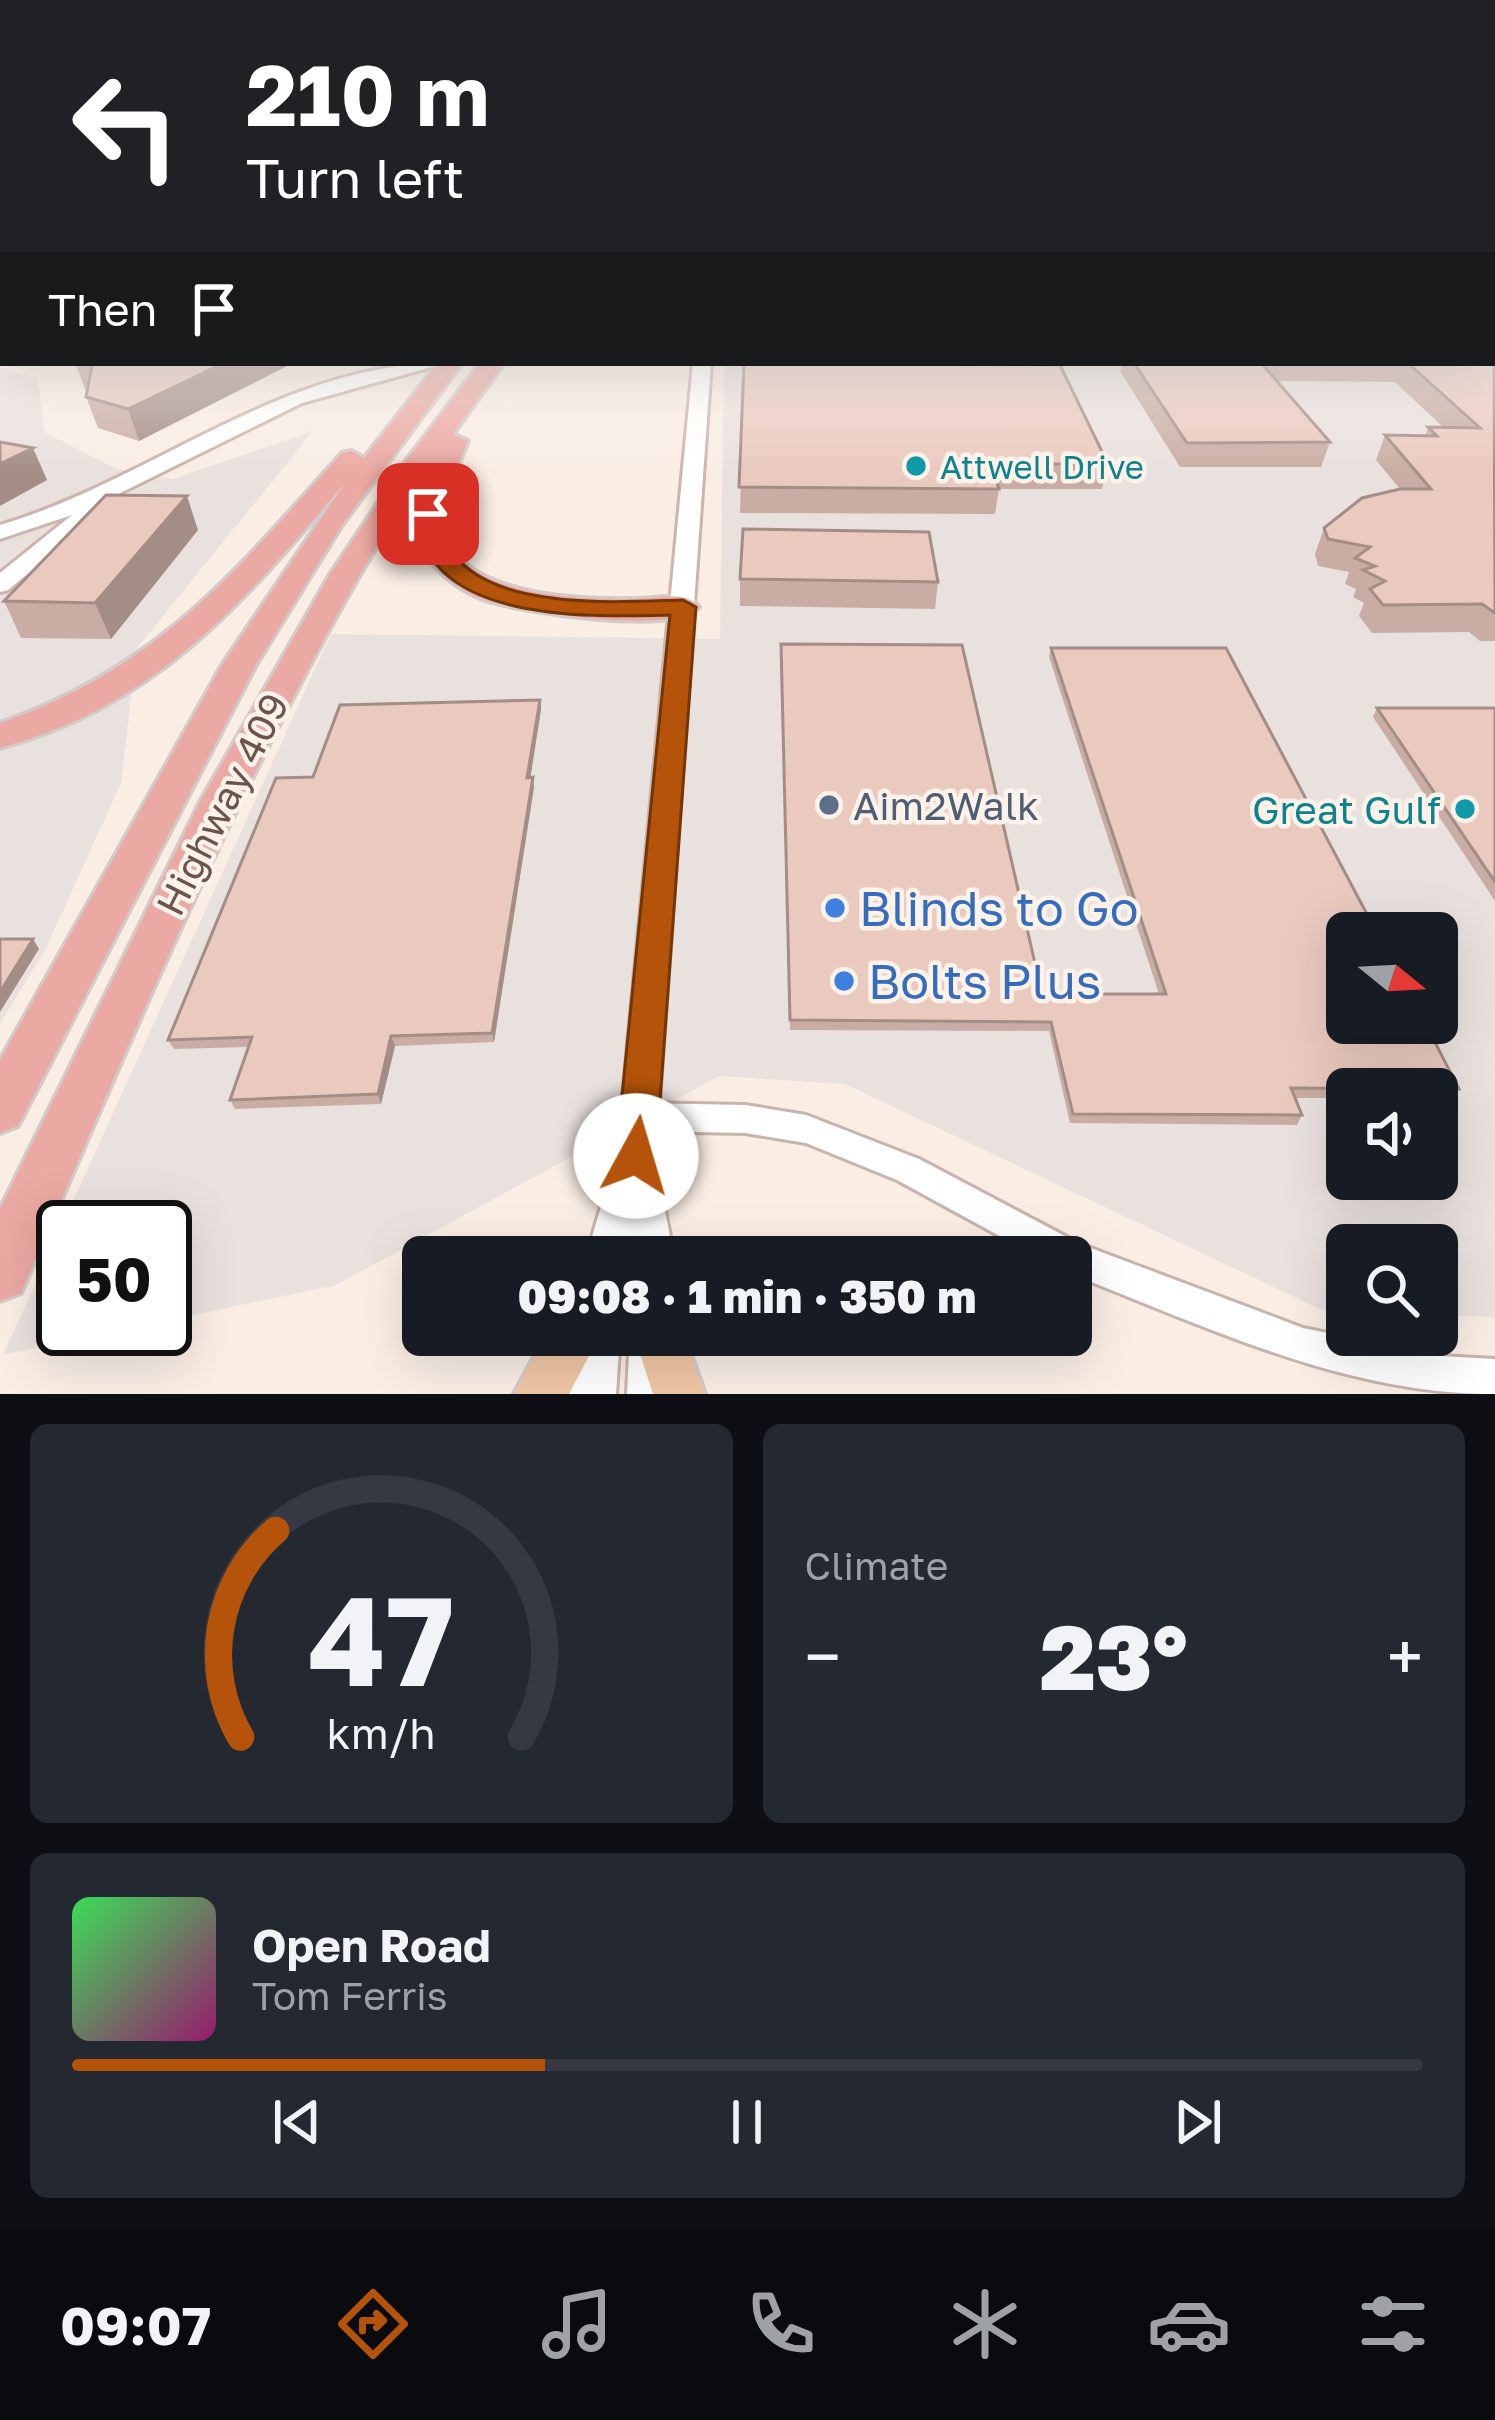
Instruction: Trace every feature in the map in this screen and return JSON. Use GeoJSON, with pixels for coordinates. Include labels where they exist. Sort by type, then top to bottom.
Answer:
{"type":"FeatureCollection","features":[{"type":"Feature","properties":{"kind":"highway","name":"Highway 409"},"geometry":{"type":"LineString","coordinates":[[0,1272],[204,832],[312,630],[399,491],[489,366]]}},
{"type":"Feature","properties":{"kind":"highway"},"geometry":{"type":"LineString","coordinates":[[490,366],[486,388],[433,488],[429,535],[443,556],[462,576],[494,593],[536,605],[604,611],[683,607]]}},
{"type":"Feature","properties":{"kind":"highway"},"geometry":{"type":"LineString","coordinates":[[0,736],[106,695],[175,650],[400,405],[439,370]]}},
{"type":"Feature","properties":{"kind":"highway","name":"Highway 409"},"geometry":{"type":"LineString","coordinates":[[0,1109],[239,665],[329,523],[439,370]]}},
{"type":"Feature","properties":{"kind":"main road"},"geometry":{"type":"LineString","coordinates":[[613,1236],[638,1137],[702,366]]}},
{"type":"Feature","properties":{"kind":"main road"},"geometry":{"type":"LineString","coordinates":[[0,584],[15,544],[5,530],[80,504],[313,393],[439,370]]}},
{"type":"Feature","properties":{"kind":"main road"},"geometry":{"type":"LineString","coordinates":[[0,584],[136,477]]}},
{"type":"Feature","properties":{"kind":"main road"},"geometry":{"type":"LineString","coordinates":[[638,1137],[650,1236]]}},
{"type":"Feature","properties":{"kind":"main road"},"geometry":{"type":"LineString","coordinates":[[540,1394],[563,1356]]}},
{"type":"Feature","properties":{"kind":"main road"},"geometry":{"type":"LineString","coordinates":[[592,1394],[595,1356]]}},
{"type":"Feature","properties":{"kind":"main road"},"geometry":{"type":"LineString","coordinates":[[651,1394],[654,1356]]}},
{"type":"Feature","properties":{"kind":"main road"},"geometry":{"type":"LineString","coordinates":[[665,1356],[680,1394]]}},
{"type":"Feature","properties":{"kind":"street"},"geometry":{"type":"LineString","coordinates":[[638,1137],[750,1120],[804,1128],[906,1169],[1032,1236]]}},
{"type":"Feature","properties":{"kind":"street"},"geometry":{"type":"LineString","coordinates":[[1092,1265],[1304,1346],[1397,1367],[1495,1377]]}},
{"type":"Feature","properties":{"kind":"shaded area"},"geometry":{"type":"Polygon","coordinates":[[[724,366],[1495,366],[1495,1317],[1458,1316],[1458,1224],[1326,1224],[1326,1310],[1322,1310],[845,1084],[719,1076],[426,1236],[402,1236],[402,1249],[336,1285],[192,1315],[192,1200],[74,1200],[331,634],[720,639],[724,366]]]}},
{"type":"Feature","properties":{"kind":"shaded area"},"geometry":{"type":"Polygon","coordinates":[[[0,368],[38,378],[44,432],[117,469],[173,479],[313,431],[137,648],[121,783],[46,948],[0,1024],[0,368]]]}},
{"type":"Feature","properties":{"kind":"shaded area"},"geometry":{"type":"Polygon","coordinates":[[[36,1282],[36,1348],[3,1355],[36,1282]]]}},
{"type":"Feature","properties":{"kind":"building"},"geometry":{"type":"Polygon","coordinates":[[[92,366],[218,366],[128,409],[86,397],[92,366]]]}},
{"type":"Feature","properties":{"kind":"building","name":"Attwell Drive"},"geometry":{"type":"Polygon","coordinates":[[[744,366],[1060,366],[1108,464],[991,464],[999,489],[739,487],[744,366]]]}},
{"type":"Feature","properties":{"kind":"building"},"geometry":{"type":"Polygon","coordinates":[[[1136,366],[1264,366],[1330,442],[1187,443],[1136,366]]]}},
{"type":"Feature","properties":{"kind":"building"},"geometry":{"type":"Polygon","coordinates":[[[1411,366],[1494,366],[1495,613],[1482,604],[1383,605],[1370,589],[1385,581],[1363,570],[1375,566],[1355,558],[1370,547],[1328,539],[1324,528],[1362,498],[1400,489],[1431,489],[1385,435],[1437,436],[1428,427],[1480,428],[1411,366]]]}},
{"type":"Feature","properties":{"kind":"building"},"geometry":{"type":"Polygon","coordinates":[[[0,442],[33,448],[0,464],[0,442]]]}},
{"type":"Feature","properties":{"kind":"building"},"geometry":{"type":"Polygon","coordinates":[[[106,495],[187,496],[95,603],[4,601],[106,495]]]}},
{"type":"Feature","properties":{"kind":"building"},"geometry":{"type":"Polygon","coordinates":[[[743,529],[929,532],[938,582],[740,579],[743,529]]]}},
{"type":"Feature","properties":{"kind":"building"},"geometry":{"type":"Polygon","coordinates":[[[781,644],[962,645],[1042,994],[1166,994],[1051,648],[1226,648],[1366,912],[1326,912],[1326,1044],[1436,1044],[1448,1068],[1326,1068],[1326,1088],[1291,1088],[1302,1115],[1073,1114],[1051,1022],[790,1020],[781,644]]]}},
{"type":"Feature","properties":{"kind":"building"},"geometry":{"type":"Polygon","coordinates":[[[540,700],[527,778],[533,777],[492,1033],[391,1036],[378,1094],[230,1100],[252,1037],[168,1040],[276,778],[313,777],[340,705],[540,700]]]}},
{"type":"Feature","properties":{"kind":"building","name":"Great Gulf"},"geometry":{"type":"Polygon","coordinates":[[[1377,708],[1495,708],[1495,882],[1377,708]]]}},
{"type":"Feature","properties":{"kind":"building"},"geometry":{"type":"Polygon","coordinates":[[[0,939],[33,939],[0,992],[0,939]]]}},
{"type":"Feature","properties":{"kind":"place","name":"Attwell Drive"},"geometry":{"type":"Point","coordinates":[916,466]}},
{"type":"Feature","properties":{"kind":"place","name":"Aim2Walk"},"geometry":{"type":"Point","coordinates":[829,805]}},
{"type":"Feature","properties":{"kind":"place","name":"Great Gulf"},"geometry":{"type":"Point","coordinates":[1465,809]}},
{"type":"Feature","properties":{"kind":"place","name":"Blinds to Go"},"geometry":{"type":"Point","coordinates":[835,908]}},
{"type":"Feature","properties":{"kind":"place","name":"Bolts Plus"},"geometry":{"type":"Point","coordinates":[844,981]}},
{"type":"Feature","properties":{"kind":"route"},"geometry":{"type":"LineString","coordinates":[[428,514],[429,535],[462,576],[513,600],[587,610],[683,607],[636,1156]]}}]}
